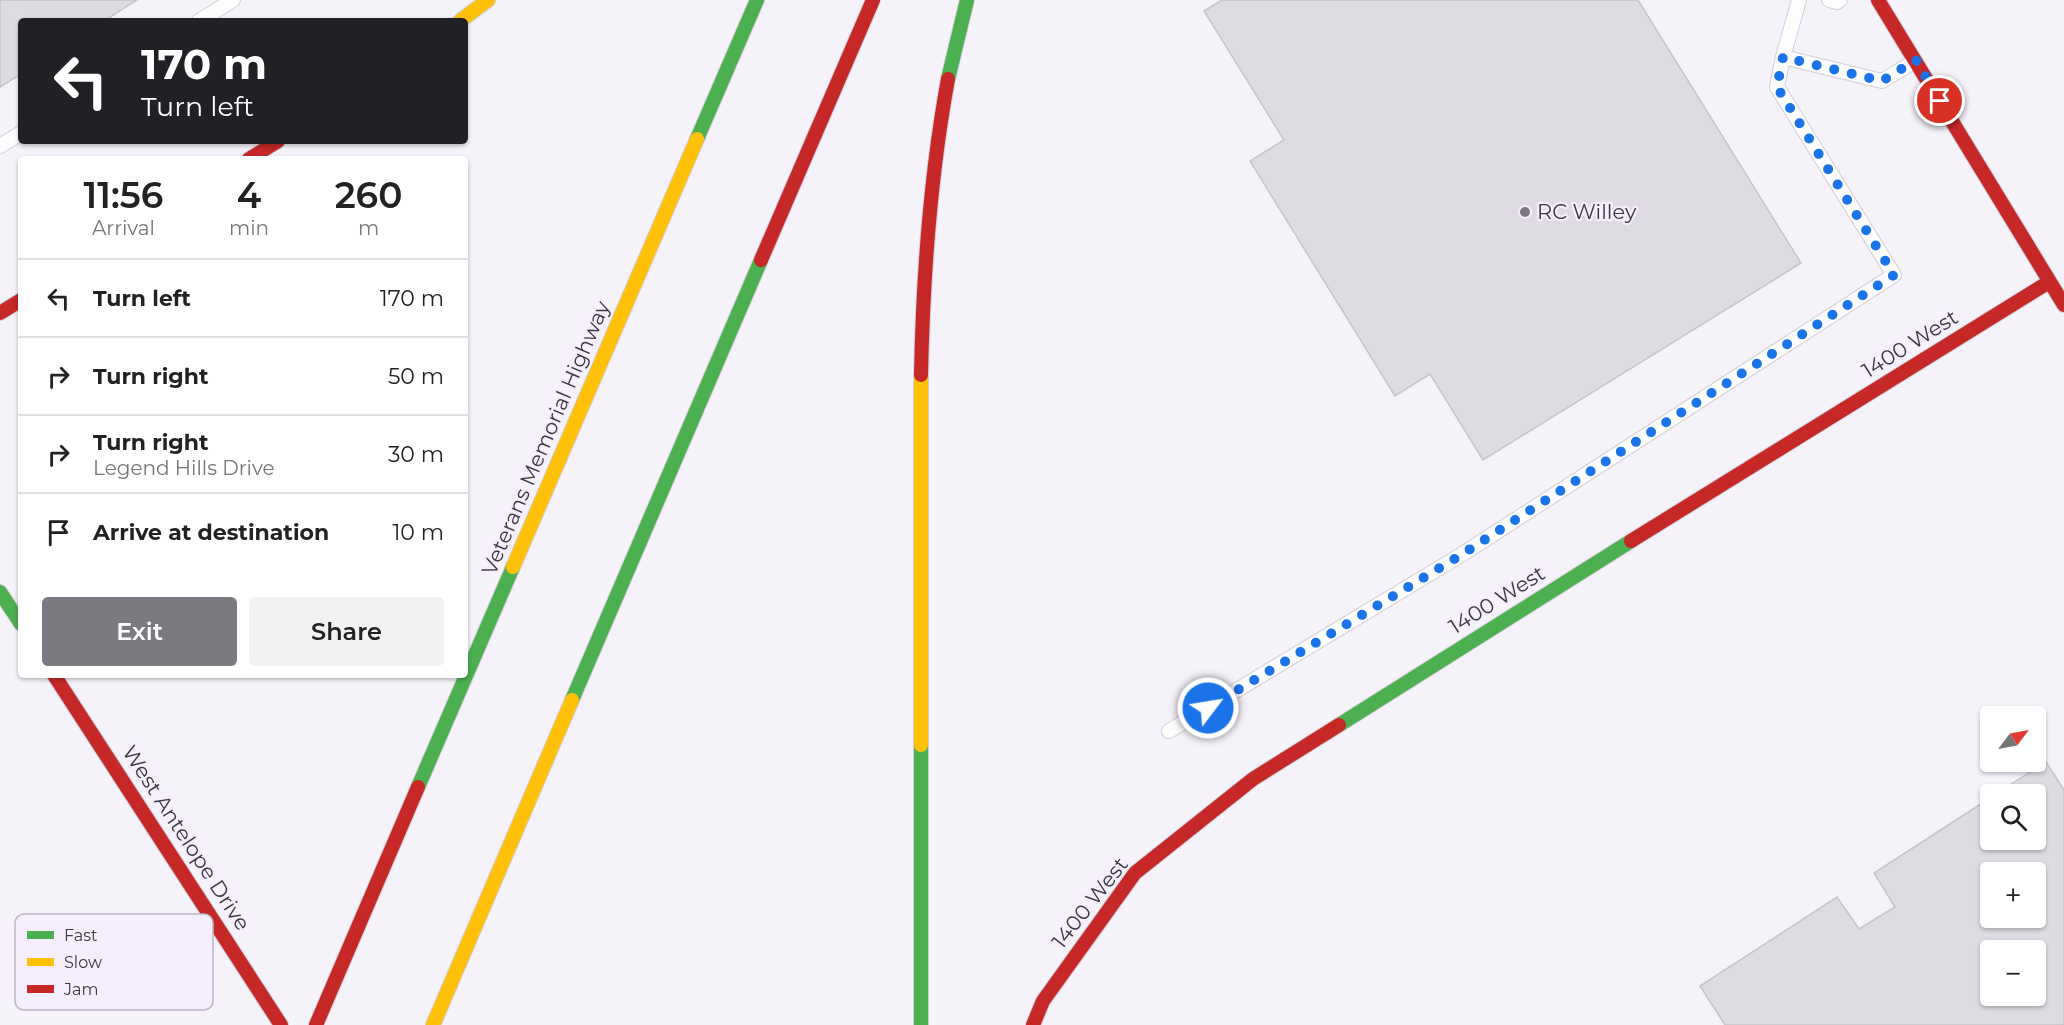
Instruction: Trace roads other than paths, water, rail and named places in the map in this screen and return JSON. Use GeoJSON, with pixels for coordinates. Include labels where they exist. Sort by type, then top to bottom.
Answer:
{"type":"FeatureCollection","features":[{"type":"Feature","properties":{"kind":"main road"},"geometry":{"type":"LineString","coordinates":[[464,18],[488,0]]}},
{"type":"Feature","properties":{"kind":"main road","name":"Veterans Memorial Highway"},"geometry":{"type":"LineString","coordinates":[[468,673],[758,0]]}},
{"type":"Feature","properties":{"kind":"main road"},"geometry":{"type":"LineString","coordinates":[[433,1025],[873,0]]}},
{"type":"Feature","properties":{"kind":"main road"},"geometry":{"type":"LineString","coordinates":[[921,1025],[921,465],[924,250],[937,136],[957,35],[967,0]]}},
{"type":"Feature","properties":{"kind":"main road"},"geometry":{"type":"LineString","coordinates":[[1878,0],[2064,305]]}},
{"type":"Feature","properties":{"kind":"main road"},"geometry":{"type":"LineString","coordinates":[[254,156],[273,144]]}},
{"type":"Feature","properties":{"kind":"main road","name":"1400 West"},"geometry":{"type":"LineString","coordinates":[[1033,1025],[1043,1000],[1135,873],[1253,779],[2049,282]]}},
{"type":"Feature","properties":{"kind":"main road"},"geometry":{"type":"LineString","coordinates":[[0,313],[18,302]]}},
{"type":"Feature","properties":{"kind":"main road"},"geometry":{"type":"LineString","coordinates":[[0,592],[18,619]]}},
{"type":"Feature","properties":{"kind":"main road","name":"West Antelope Drive"},"geometry":{"type":"LineString","coordinates":[[56,678],[209,914]]}},
{"type":"Feature","properties":{"kind":"main road","name":"Veterans Memorial Highway"},"geometry":{"type":"LineString","coordinates":[[316,1025],[466,678]]}},
{"type":"Feature","properties":{"kind":"main road","name":"West Antelope Drive"},"geometry":{"type":"LineString","coordinates":[[213,920],[281,1025]]}},
{"type":"Feature","properties":{"kind":"lane"},"geometry":{"type":"LineString","coordinates":[[1169,731],[1461,555],[1894,275],[1777,87],[1799,0]]}},
{"type":"Feature","properties":{"kind":"lane"},"geometry":{"type":"LineString","coordinates":[[1829,0],[1840,0]]}},
{"type":"Feature","properties":{"kind":"lane"},"geometry":{"type":"LineString","coordinates":[[204,18],[225,2]]}},
{"type":"Feature","properties":{"kind":"lane"},"geometry":{"type":"LineString","coordinates":[[1783,57],[1882,81],[1916,60]]}},
{"type":"Feature","properties":{"kind":"lane"},"geometry":{"type":"LineString","coordinates":[[0,146],[18,135]]}},
{"type":"Feature","properties":{"kind":"place","name":"RC Willey"},"geometry":{"type":"Point","coordinates":[1525,212]}}]}
